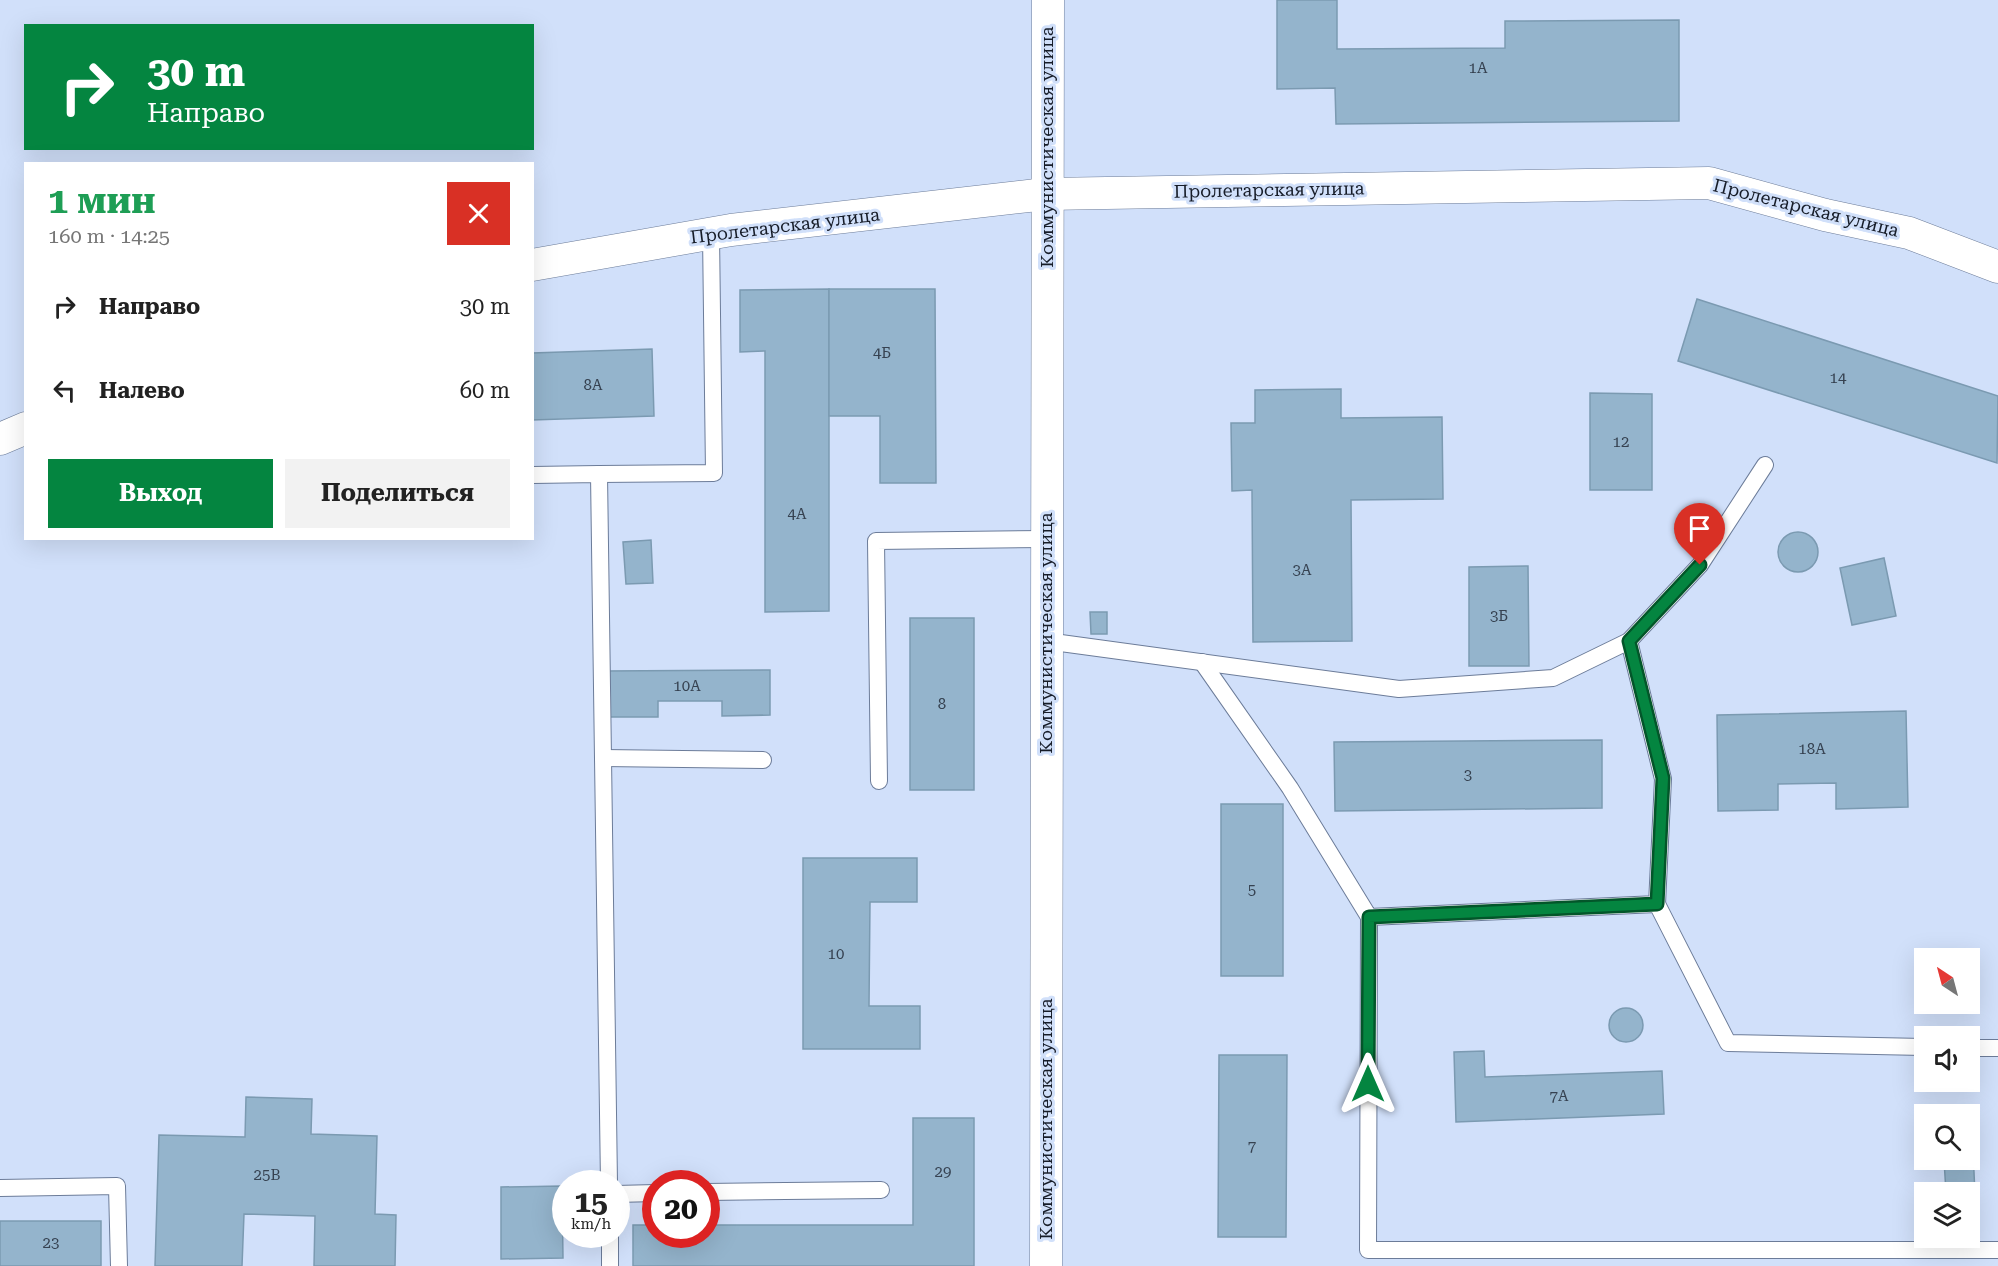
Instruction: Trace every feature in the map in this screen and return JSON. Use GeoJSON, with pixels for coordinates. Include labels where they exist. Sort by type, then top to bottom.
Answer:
{"type":"FeatureCollection","features":[{"type":"Feature","properties":{"kind":"street","name":"Коммунистическая улица"},"geometry":{"type":"LineString","coordinates":[[1046,1266],[1048,0]]}},
{"type":"Feature","properties":{"kind":"street","name":"Пролетарская улица"},"geometry":{"type":"LineString","coordinates":[[534,265],[731,230],[1046,194],[1709,183],[1825,215],[1909,233],[1998,267]]}},
{"type":"Feature","properties":{"kind":"street"},"geometry":{"type":"LineString","coordinates":[[0,439],[24,430]]}},
{"type":"Feature","properties":{"kind":"lane"},"geometry":{"type":"LineString","coordinates":[[534,475],[714,473],[711,234]]}},
{"type":"Feature","properties":{"kind":"lane"},"geometry":{"type":"LineString","coordinates":[[1046,641],[1399,689],[1553,678],[1629,641],[1700,565],[1765,465]]}},
{"type":"Feature","properties":{"kind":"lane"},"geometry":{"type":"LineString","coordinates":[[599,474],[609,1170]]}},
{"type":"Feature","properties":{"kind":"lane"},"geometry":{"type":"LineString","coordinates":[[879,780],[876,541],[1046,539]]}},
{"type":"Feature","properties":{"kind":"lane"},"geometry":{"type":"LineString","coordinates":[[1629,641],[1663,778],[1657,904],[1728,1043],[1914,1047]]}},
{"type":"Feature","properties":{"kind":"lane"},"geometry":{"type":"LineString","coordinates":[[1202,662],[1290,788],[1369,917],[1368,1250],[1998,1250]]}},
{"type":"Feature","properties":{"kind":"lane"},"geometry":{"type":"LineString","coordinates":[[603,758],[763,760]]}},
{"type":"Feature","properties":{"kind":"lane"},"geometry":{"type":"LineString","coordinates":[[1369,917],[1657,904]]}},
{"type":"Feature","properties":{"kind":"lane"},"geometry":{"type":"LineString","coordinates":[[1980,1048],[1998,1048]]}},
{"type":"Feature","properties":{"kind":"lane"},"geometry":{"type":"LineString","coordinates":[[0,1188],[117,1186],[119,1266]]}},
{"type":"Feature","properties":{"kind":"lane"},"geometry":{"type":"LineString","coordinates":[[720,1192],[880,1190]]}},
{"type":"Feature","properties":{"kind":"lane"},"geometry":{"type":"LineString","coordinates":[[610,1248],[610,1266]]}},
{"type":"Feature","properties":{"kind":"building"},"geometry":{"type":"Polygon","coordinates":[[[1277,0],[1337,0],[1337,49],[1505,48],[1505,21],[1679,20],[1679,121],[1336,124],[1335,88],[1277,89],[1277,0]]]}},
{"type":"Feature","properties":{"kind":"building"},"geometry":{"type":"Polygon","coordinates":[[[829,289],[829,611],[765,612],[765,351],[740,352],[740,290],[829,289]]]}},
{"type":"Feature","properties":{"kind":"building"},"geometry":{"type":"Polygon","coordinates":[[[829,289],[935,289],[936,483],[880,483],[880,416],[829,416],[829,289]]]}},
{"type":"Feature","properties":{"kind":"building"},"geometry":{"type":"Polygon","coordinates":[[[1697,299],[1998,396],[1997,463],[1678,361],[1697,299]]]}},
{"type":"Feature","properties":{"kind":"building"},"geometry":{"type":"Polygon","coordinates":[[[652,349],[654,416],[534,420],[534,353],[652,349]]]}},
{"type":"Feature","properties":{"kind":"building"},"geometry":{"type":"Polygon","coordinates":[[[1341,389],[1341,418],[1442,417],[1443,499],[1351,500],[1352,641],[1253,642],[1252,490],[1232,491],[1231,423],[1255,423],[1255,390],[1341,389]]]}},
{"type":"Feature","properties":{"kind":"building"},"geometry":{"type":"Polygon","coordinates":[[[1590,393],[1652,394],[1652,490],[1590,490],[1590,393]]]}},
{"type":"Feature","properties":{"kind":"building"},"geometry":{"type":"Polygon","coordinates":[[[1798,532],[1812,538],[1818,552],[1812,566],[1798,572],[1784,566],[1778,552],[1784,538],[1798,532]]]}},
{"type":"Feature","properties":{"kind":"building"},"geometry":{"type":"Polygon","coordinates":[[[651,540],[653,583],[626,584],[623,542],[651,540]]]}},
{"type":"Feature","properties":{"kind":"building"},"geometry":{"type":"Polygon","coordinates":[[[1884,558],[1896,616],[1852,625],[1840,568],[1884,558]]]}},
{"type":"Feature","properties":{"kind":"building"},"geometry":{"type":"Polygon","coordinates":[[[1528,566],[1529,666],[1469,666],[1469,567],[1528,566]]]}},
{"type":"Feature","properties":{"kind":"building"},"geometry":{"type":"Polygon","coordinates":[[[1090,612],[1107,612],[1107,634],[1091,634],[1090,612]]]}},
{"type":"Feature","properties":{"kind":"building"},"geometry":{"type":"Polygon","coordinates":[[[910,618],[974,618],[974,790],[910,790],[910,618]]]}},
{"type":"Feature","properties":{"kind":"building"},"geometry":{"type":"Polygon","coordinates":[[[770,670],[770,715],[722,716],[722,701],[658,701],[658,717],[605,717],[604,671],[770,670]]]}},
{"type":"Feature","properties":{"kind":"building"},"geometry":{"type":"Polygon","coordinates":[[[1906,711],[1908,807],[1836,809],[1836,783],[1778,784],[1778,810],[1718,811],[1717,715],[1906,711]]]}},
{"type":"Feature","properties":{"kind":"building"},"geometry":{"type":"Polygon","coordinates":[[[1602,740],[1602,808],[1335,811],[1334,742],[1602,740]]]}},
{"type":"Feature","properties":{"kind":"building"},"geometry":{"type":"Polygon","coordinates":[[[1221,804],[1283,804],[1283,976],[1221,976],[1221,804]]]}},
{"type":"Feature","properties":{"kind":"building"},"geometry":{"type":"Polygon","coordinates":[[[803,858],[917,858],[917,902],[870,902],[869,1006],[920,1006],[920,1049],[803,1049],[803,858]]]}},
{"type":"Feature","properties":{"kind":"building"},"geometry":{"type":"Polygon","coordinates":[[[1626,1008],[1638,1013],[1643,1025],[1638,1037],[1626,1042],[1614,1037],[1609,1025],[1614,1013],[1626,1008]]]}},
{"type":"Feature","properties":{"kind":"building"},"geometry":{"type":"Polygon","coordinates":[[[1484,1051],[1485,1077],[1662,1071],[1664,1114],[1456,1122],[1454,1052],[1484,1051]]]}},
{"type":"Feature","properties":{"kind":"building"},"geometry":{"type":"Polygon","coordinates":[[[1219,1055],[1287,1055],[1286,1237],[1218,1237],[1219,1055]]]}},
{"type":"Feature","properties":{"kind":"building"},"geometry":{"type":"Polygon","coordinates":[[[246,1097],[312,1099],[311,1134],[377,1136],[375,1214],[396,1215],[395,1266],[314,1266],[315,1216],[244,1214],[242,1266],[155,1266],[159,1135],[245,1137],[246,1097]]]}},
{"type":"Feature","properties":{"kind":"building"},"geometry":{"type":"Polygon","coordinates":[[[913,1118],[974,1118],[974,1266],[633,1266],[633,1225],[642,1225],[642,1248],[720,1248],[720,1225],[913,1225],[913,1118]]]}},
{"type":"Feature","properties":{"kind":"building"},"geometry":{"type":"Polygon","coordinates":[[[1945,1170],[1974,1170],[1974,1182],[1945,1182],[1945,1170]]]}},
{"type":"Feature","properties":{"kind":"building"},"geometry":{"type":"Polygon","coordinates":[[[552,1186],[552,1248],[563,1248],[563,1258],[501,1259],[501,1187],[552,1186]]]}},
{"type":"Feature","properties":{"kind":"building"},"geometry":{"type":"Polygon","coordinates":[[[0,1221],[101,1221],[101,1266],[0,1266],[0,1221]]]}},
{"type":"Feature","properties":{"kind":"route"},"geometry":{"type":"LineString","coordinates":[[1368,1084],[1369,917],[1657,904],[1663,778],[1629,641],[1700,565]]}}]}
